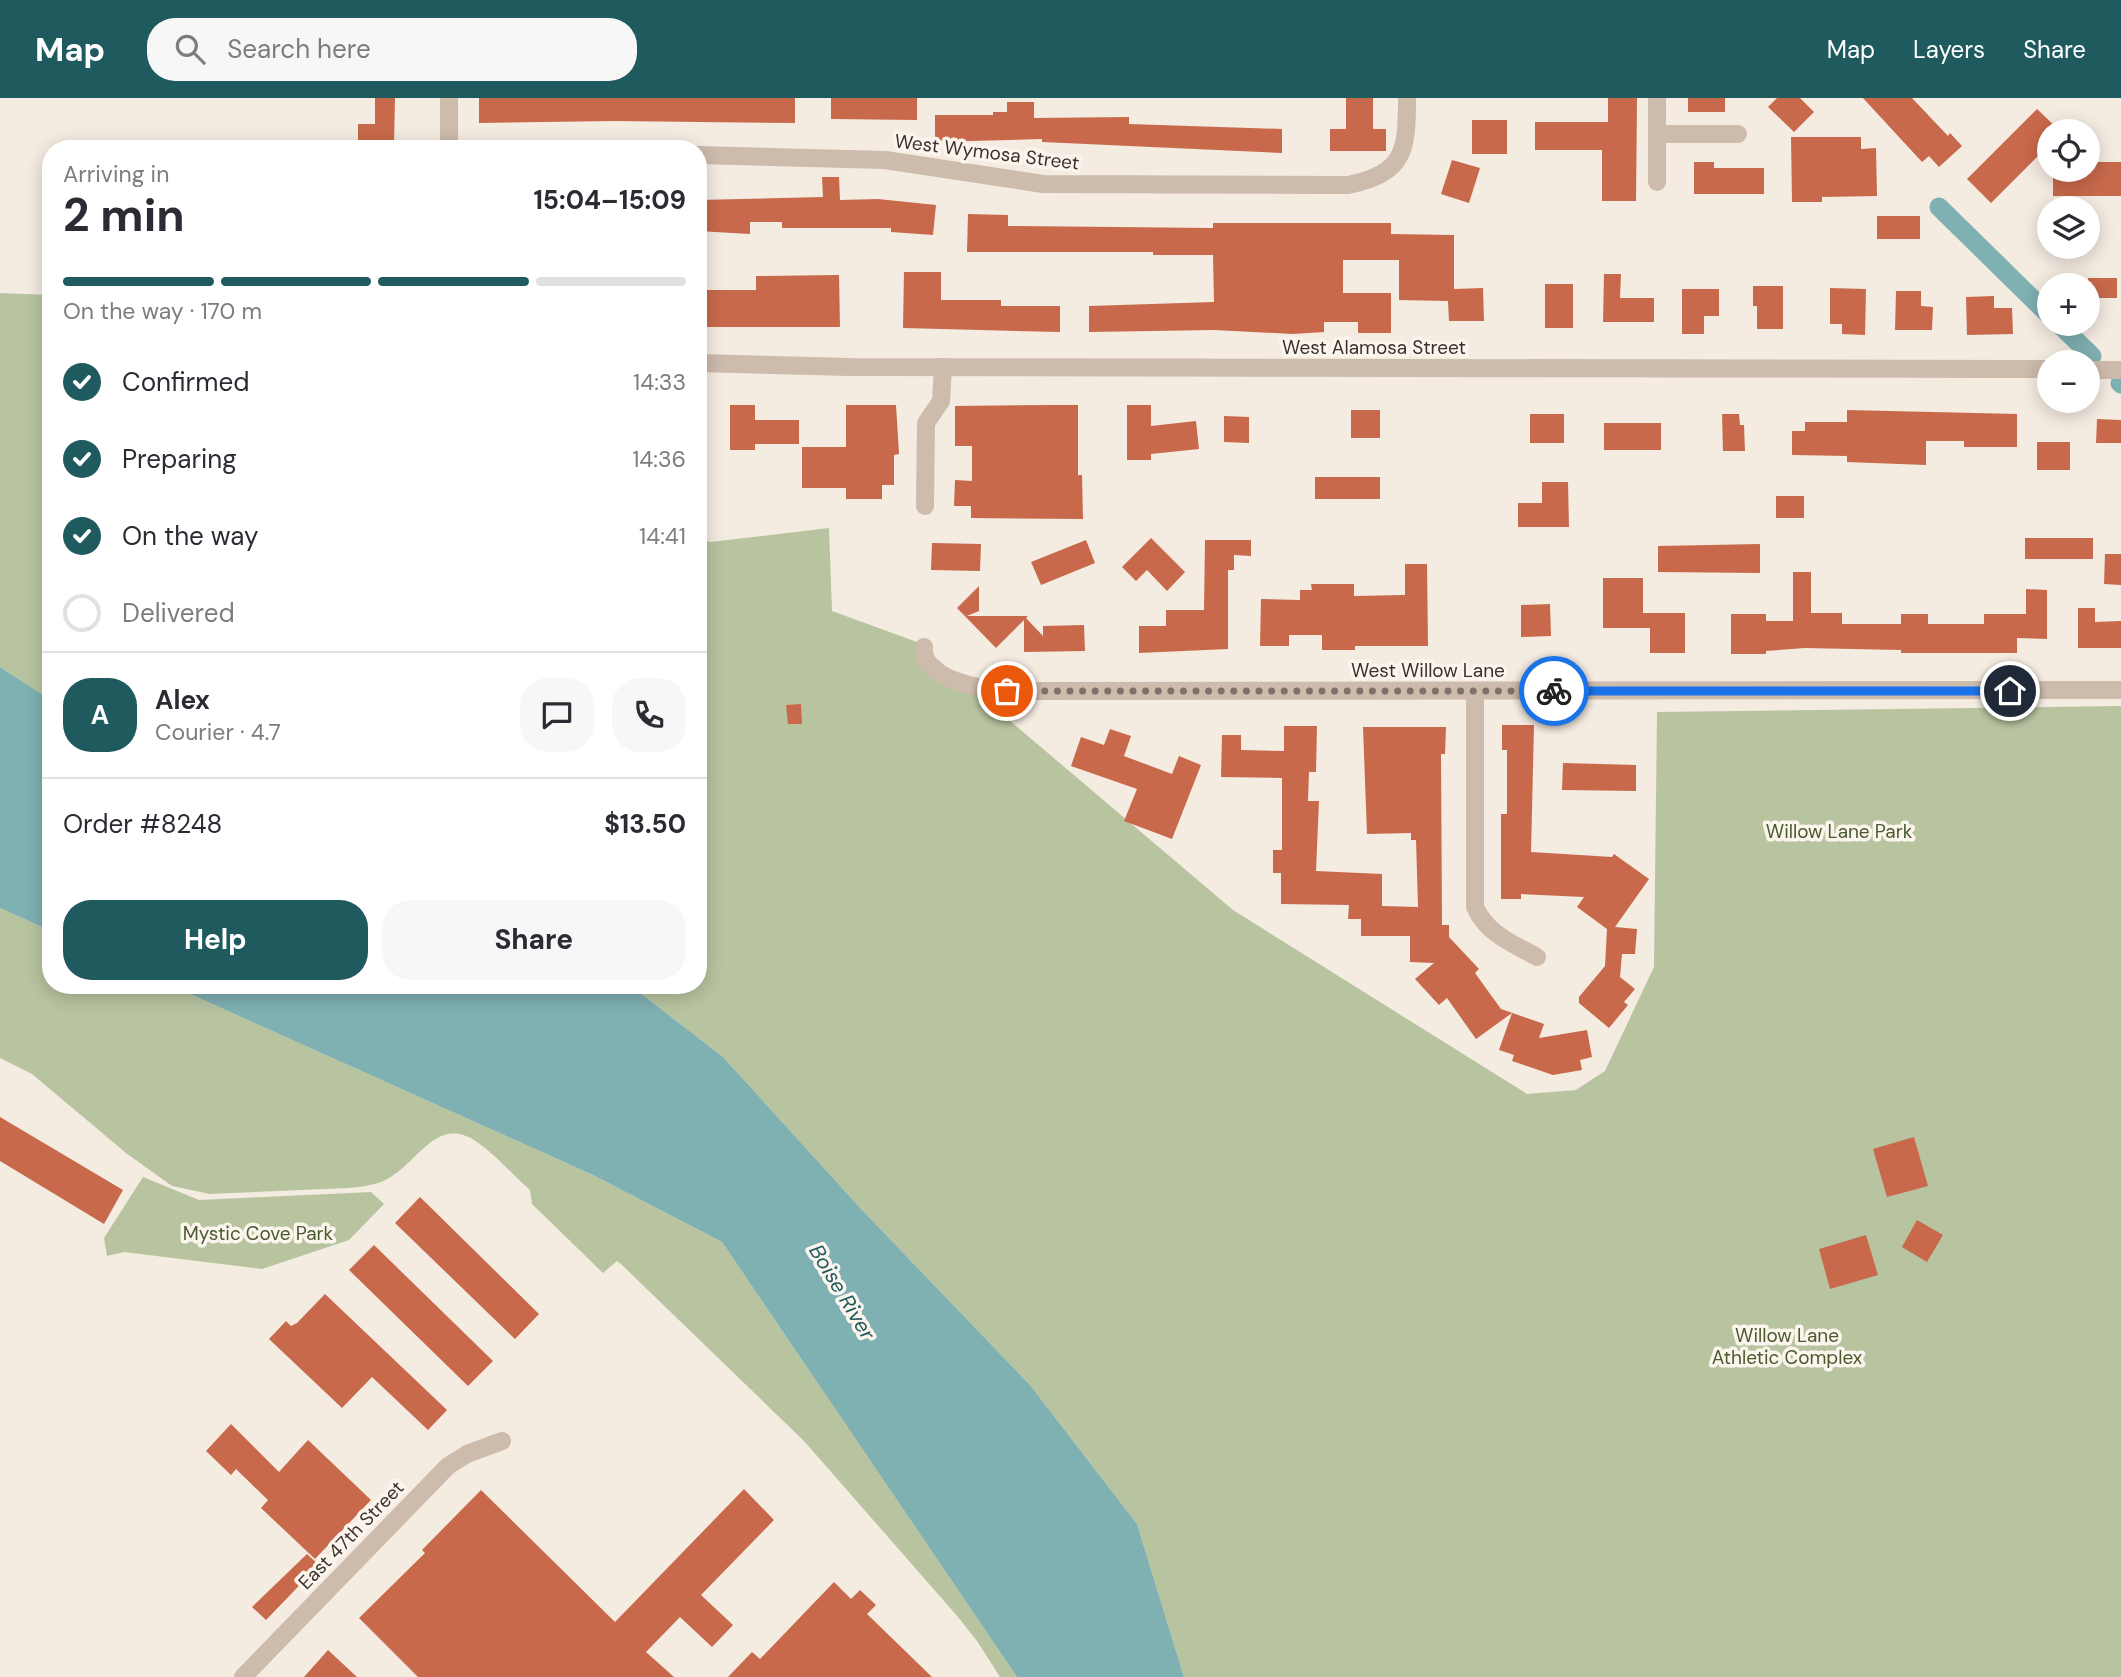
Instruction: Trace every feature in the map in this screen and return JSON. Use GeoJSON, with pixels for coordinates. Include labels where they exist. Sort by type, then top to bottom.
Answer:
{"type":"FeatureCollection","features":[{"type":"Feature","properties":{"kind":"street"},"geometry":{"type":"LineString","coordinates":[[449,98],[449,140]]}},
{"type":"Feature","properties":{"kind":"street","name":"West Wymosa Street"},"geometry":{"type":"LineString","coordinates":[[707,155],[885,160],[1018,181],[1081,186],[1348,185],[1373,180],[1392,168],[1404,150],[1407,98]]}},
{"type":"Feature","properties":{"kind":"street"},"geometry":{"type":"LineString","coordinates":[[1657,98],[1657,182]]}},
{"type":"Feature","properties":{"kind":"street"},"geometry":{"type":"LineString","coordinates":[[1657,134],[1738,134]]}},
{"type":"Feature","properties":{"kind":"street","name":"West Alamosa Street"},"geometry":{"type":"LineString","coordinates":[[707,363],[943,367],[2037,369]]}},
{"type":"Feature","properties":{"kind":"street"},"geometry":{"type":"LineString","coordinates":[[925,506],[926,424],[941,401],[943,367]]}},
{"type":"Feature","properties":{"kind":"street"},"geometry":{"type":"LineString","coordinates":[[2100,369],[2121,370]]}},
{"type":"Feature","properties":{"kind":"street","name":"West Willow Lane"},"geometry":{"type":"LineString","coordinates":[[924,647],[923,655],[928,665],[958,682],[1007,691],[2121,690]]}},
{"type":"Feature","properties":{"kind":"street"},"geometry":{"type":"LineString","coordinates":[[1475,691],[1475,907],[1482,923],[1495,934],[1537,957]]}},
{"type":"Feature","properties":{"kind":"street","name":"East 47th Street"},"geometry":{"type":"LineString","coordinates":[[243,1677],[448,1466],[467,1454],[502,1441]]}},
{"type":"Feature","properties":{"kind":"green space"},"geometry":{"type":"Polygon","coordinates":[[[0,293],[42,295],[42,694],[0,667],[0,293]]]}},
{"type":"Feature","properties":{"kind":"green space","name":"Willow Lane Athletic Complex"},"geometry":{"type":"Polygon","coordinates":[[[829,528],[832,611],[917,642],[1233,910],[1527,1094],[1576,1090],[1605,1071],[1654,967],[1657,712],[2121,706],[2121,1677],[1184,1677],[1137,1524],[1030,1385],[863,1211],[723,1057],[642,994],[707,994],[707,541],[829,528]]]}},
{"type":"Feature","properties":{"kind":"green space"},"geometry":{"type":"Polygon","coordinates":[[[0,908],[42,927],[42,994],[190,994],[593,1175],[722,1242],[1017,1677],[1000,1677],[958,1617],[804,1441],[622,1265],[617,1261],[603,1273],[532,1204],[530,1190],[474,1140],[461,1134],[438,1138],[399,1171],[369,1185],[210,1194],[172,1186],[126,1153],[32,1074],[0,1058],[0,908]]]}},
{"type":"Feature","properties":{"kind":"green space","name":"Mystic Cove Park"},"geometry":{"type":"Polygon","coordinates":[[[143,1177],[199,1200],[371,1192],[384,1204],[349,1240],[262,1269],[124,1252],[107,1256],[104,1238],[143,1177]]]}},
{"type":"Feature","properties":{"kind":"water"},"geometry":{"type":"Polygon","coordinates":[[[0,667],[42,694],[42,927],[0,908],[0,667]]]}},
{"type":"Feature","properties":{"kind":"water","name":"Boise River"},"geometry":{"type":"Polygon","coordinates":[[[190,994],[642,994],[723,1057],[863,1211],[1030,1385],[1137,1524],[1184,1677],[1017,1677],[722,1242],[593,1175],[190,994]]]}},
{"type":"Feature","properties":{"kind":"building"},"geometry":{"type":"Polygon","coordinates":[[[375,98],[395,98],[394,140],[358,140],[358,124],[375,124],[375,98]]]}},
{"type":"Feature","properties":{"kind":"building"},"geometry":{"type":"Polygon","coordinates":[[[479,98],[795,98],[795,123],[479,123],[479,98]]]}},
{"type":"Feature","properties":{"kind":"building"},"geometry":{"type":"Polygon","coordinates":[[[831,98],[917,98],[917,120],[831,119],[831,98]]]}},
{"type":"Feature","properties":{"kind":"building"},"geometry":{"type":"Polygon","coordinates":[[[1346,98],[1373,98],[1373,129],[1386,129],[1386,151],[1330,151],[1330,129],[1346,129],[1346,98]]]}},
{"type":"Feature","properties":{"kind":"building"},"geometry":{"type":"Polygon","coordinates":[[[1608,98],[1637,98],[1636,201],[1602,201],[1602,150],[1535,150],[1535,122],[1608,122],[1608,98]]]}},
{"type":"Feature","properties":{"kind":"building"},"geometry":{"type":"Polygon","coordinates":[[[1688,98],[1725,98],[1725,112],[1688,112],[1688,98]]]}},
{"type":"Feature","properties":{"kind":"building"},"geometry":{"type":"Polygon","coordinates":[[[1777,98],[1800,98],[1814,112],[1794,132],[1768,107],[1777,98]]]}},
{"type":"Feature","properties":{"kind":"building"},"geometry":{"type":"Polygon","coordinates":[[[1863,98],[1912,98],[1948,136],[1950,133],[1962,146],[1939,167],[1929,156],[1922,162],[1863,98]]]}},
{"type":"Feature","properties":{"kind":"building"},"geometry":{"type":"Polygon","coordinates":[[[1007,102],[1034,102],[1034,118],[1129,117],[1129,124],[1282,129],[1282,153],[1042,142],[1042,139],[935,142],[935,115],[993,115],[993,112],[1007,112],[1007,102]]]}},
{"type":"Feature","properties":{"kind":"building"},"geometry":{"type":"Polygon","coordinates":[[[2037,109],[2047,119],[2037,119],[2037,157],[1991,203],[1967,179],[2037,109]]]}},
{"type":"Feature","properties":{"kind":"building"},"geometry":{"type":"Polygon","coordinates":[[[1472,120],[1507,120],[1507,154],[1472,154],[1472,120]]]}},
{"type":"Feature","properties":{"kind":"building"},"geometry":{"type":"Polygon","coordinates":[[[1791,137],[1861,137],[1861,149],[1876,148],[1877,196],[1822,197],[1822,202],[1792,202],[1791,137]]]}},
{"type":"Feature","properties":{"kind":"building"},"geometry":{"type":"Polygon","coordinates":[[[1452,160],[1480,168],[1469,203],[1441,194],[1452,160]]]}},
{"type":"Feature","properties":{"kind":"building"},"geometry":{"type":"Polygon","coordinates":[[[1694,162],[1714,162],[1714,168],[1764,168],[1764,194],[1694,194],[1694,162]]]}},
{"type":"Feature","properties":{"kind":"building"},"geometry":{"type":"Polygon","coordinates":[[[2100,162],[2121,162],[2121,196],[2053,196],[2053,182],[2100,182],[2100,162]]]}},
{"type":"Feature","properties":{"kind":"building"},"geometry":{"type":"Polygon","coordinates":[[[822,177],[839,177],[840,200],[878,199],[936,205],[933,235],[891,232],[891,228],[782,228],[782,222],[750,222],[750,234],[707,232],[707,200],[823,197],[822,177]]]}},
{"type":"Feature","properties":{"kind":"building"},"geometry":{"type":"Polygon","coordinates":[[[968,214],[1008,215],[1008,226],[1213,228],[1213,223],[1391,223],[1391,234],[1454,235],[1454,289],[1483,288],[1484,321],[1449,321],[1448,301],[1399,300],[1399,260],[1343,260],[1343,293],[1391,293],[1391,333],[1358,333],[1358,322],[1324,322],[1324,332],[1293,334],[1214,330],[1089,332],[1089,306],[1214,302],[1213,255],[1153,255],[1153,252],[967,252],[968,214]]]}},
{"type":"Feature","properties":{"kind":"building"},"geometry":{"type":"Polygon","coordinates":[[[1877,216],[1920,216],[1920,239],[1877,239],[1877,216]]]}},
{"type":"Feature","properties":{"kind":"building"},"geometry":{"type":"Polygon","coordinates":[[[904,272],[941,272],[941,300],[1001,300],[1001,306],[1060,306],[1060,332],[903,328],[904,272]]]}},
{"type":"Feature","properties":{"kind":"building"},"geometry":{"type":"Polygon","coordinates":[[[1604,274],[1621,274],[1620,298],[1654,298],[1654,322],[1603,322],[1604,274]]]}},
{"type":"Feature","properties":{"kind":"building"},"geometry":{"type":"Polygon","coordinates":[[[839,275],[840,327],[707,327],[707,290],[756,290],[756,276],[839,275]]]}},
{"type":"Feature","properties":{"kind":"building"},"geometry":{"type":"Polygon","coordinates":[[[2100,278],[2117,278],[2117,298],[2100,298],[2100,278]]]}},
{"type":"Feature","properties":{"kind":"building"},"geometry":{"type":"Polygon","coordinates":[[[1545,284],[1573,284],[1573,328],[1545,328],[1545,284]]]}},
{"type":"Feature","properties":{"kind":"building"},"geometry":{"type":"Polygon","coordinates":[[[1753,286],[1783,286],[1783,329],[1757,329],[1757,306],[1753,306],[1753,286]]]}},
{"type":"Feature","properties":{"kind":"building"},"geometry":{"type":"Polygon","coordinates":[[[1830,288],[1866,289],[1865,335],[1842,334],[1842,324],[1830,324],[1830,288]]]}},
{"type":"Feature","properties":{"kind":"building"},"geometry":{"type":"Polygon","coordinates":[[[1682,289],[1719,289],[1719,316],[1704,316],[1704,334],[1682,334],[1682,289]]]}},
{"type":"Feature","properties":{"kind":"building"},"geometry":{"type":"Polygon","coordinates":[[[1896,291],[1921,291],[1921,306],[1933,307],[1932,330],[1895,330],[1896,291]]]}},
{"type":"Feature","properties":{"kind":"building"},"geometry":{"type":"Polygon","coordinates":[[[1994,296],[1994,308],[2012,308],[2013,334],[1967,335],[1966,297],[1994,296]]]}},
{"type":"Feature","properties":{"kind":"building"},"geometry":{"type":"Polygon","coordinates":[[[730,405],[755,405],[755,420],[799,420],[799,444],[755,444],[755,450],[730,450],[730,405]]]}},
{"type":"Feature","properties":{"kind":"building"},"geometry":{"type":"Polygon","coordinates":[[[846,405],[896,405],[899,454],[894,455],[894,485],[882,485],[882,499],[846,499],[846,488],[802,488],[802,447],[846,447],[846,405]]]}},
{"type":"Feature","properties":{"kind":"building"},"geometry":{"type":"Polygon","coordinates":[[[1078,405],[1078,475],[1082,475],[1083,519],[971,518],[971,506],[954,506],[955,480],[972,481],[972,446],[955,446],[955,406],[1078,405]]]}},
{"type":"Feature","properties":{"kind":"building"},"geometry":{"type":"Polygon","coordinates":[[[1127,405],[1151,405],[1151,426],[1196,421],[1199,449],[1151,454],[1151,460],[1127,460],[1127,405]]]}},
{"type":"Feature","properties":{"kind":"building"},"geometry":{"type":"Polygon","coordinates":[[[1351,410],[1380,410],[1380,438],[1351,438],[1351,410]]]}},
{"type":"Feature","properties":{"kind":"building"},"geometry":{"type":"Polygon","coordinates":[[[1847,410],[2017,414],[2017,447],[1964,447],[1964,441],[1926,441],[1926,465],[1847,462],[1847,456],[1792,455],[1792,431],[1805,431],[1805,422],[1847,422],[1847,410]]]}},
{"type":"Feature","properties":{"kind":"building"},"geometry":{"type":"Polygon","coordinates":[[[1530,414],[1564,414],[1564,443],[1530,443],[1530,414]]]}},
{"type":"Feature","properties":{"kind":"building"},"geometry":{"type":"Polygon","coordinates":[[[1722,414],[1739,414],[1740,425],[1744,425],[1745,451],[1723,451],[1722,414]]]}},
{"type":"Feature","properties":{"kind":"building"},"geometry":{"type":"Polygon","coordinates":[[[1224,416],[1249,417],[1249,443],[1224,442],[1224,416]]]}},
{"type":"Feature","properties":{"kind":"building"},"geometry":{"type":"Polygon","coordinates":[[[2097,419],[2121,420],[2121,443],[2096,443],[2097,419]]]}},
{"type":"Feature","properties":{"kind":"building"},"geometry":{"type":"Polygon","coordinates":[[[1604,423],[1661,423],[1661,450],[1604,450],[1604,423]]]}},
{"type":"Feature","properties":{"kind":"building"},"geometry":{"type":"Polygon","coordinates":[[[2037,442],[2070,442],[2070,470],[2037,470],[2037,442]]]}},
{"type":"Feature","properties":{"kind":"building"},"geometry":{"type":"Polygon","coordinates":[[[1315,477],[1380,477],[1380,499],[1315,499],[1315,477]]]}},
{"type":"Feature","properties":{"kind":"building"},"geometry":{"type":"Polygon","coordinates":[[[1542,482],[1568,482],[1569,527],[1518,527],[1518,503],[1542,503],[1542,482]]]}},
{"type":"Feature","properties":{"kind":"building"},"geometry":{"type":"Polygon","coordinates":[[[1776,496],[1804,496],[1804,518],[1776,518],[1776,496]]]}},
{"type":"Feature","properties":{"kind":"building"},"geometry":{"type":"Polygon","coordinates":[[[1151,538],[1185,572],[1167,591],[1147,570],[1136,581],[1122,567],[1151,538]]]}},
{"type":"Feature","properties":{"kind":"building"},"geometry":{"type":"Polygon","coordinates":[[[2025,538],[2093,538],[2093,559],[2025,559],[2025,538]]]}},
{"type":"Feature","properties":{"kind":"building"},"geometry":{"type":"Polygon","coordinates":[[[1086,540],[1095,563],[1041,585],[1031,562],[1086,540]]]}},
{"type":"Feature","properties":{"kind":"building"},"geometry":{"type":"Polygon","coordinates":[[[1205,540],[1251,540],[1251,556],[1234,555],[1234,570],[1228,570],[1228,649],[1139,653],[1139,626],[1166,626],[1166,610],[1204,610],[1205,540]]]}},
{"type":"Feature","properties":{"kind":"building"},"geometry":{"type":"Polygon","coordinates":[[[932,543],[981,544],[980,571],[931,570],[932,543]]]}},
{"type":"Feature","properties":{"kind":"building"},"geometry":{"type":"Polygon","coordinates":[[[1760,544],[1760,573],[1658,572],[1658,546],[1760,544]]]}},
{"type":"Feature","properties":{"kind":"building"},"geometry":{"type":"Polygon","coordinates":[[[2105,554],[2121,554],[2121,585],[2104,584],[2105,554]]]}},
{"type":"Feature","properties":{"kind":"building"},"geometry":{"type":"Polygon","coordinates":[[[1405,564],[1427,564],[1428,646],[1355,646],[1355,650],[1322,650],[1322,635],[1289,635],[1289,646],[1260,646],[1261,599],[1300,600],[1300,590],[1312,590],[1311,584],[1354,584],[1354,596],[1405,595],[1405,564]]]}},
{"type":"Feature","properties":{"kind":"building"},"geometry":{"type":"Polygon","coordinates":[[[1793,572],[1811,572],[1811,613],[1842,613],[1842,624],[1901,624],[1901,614],[1928,614],[1928,624],[1984,624],[1984,614],[2026,614],[2026,589],[2047,590],[2047,639],[2017,638],[2017,653],[1901,653],[1901,650],[1805,648],[1766,651],[1766,654],[1731,654],[1731,614],[1766,614],[1766,621],[1793,621],[1793,572]]]}},
{"type":"Feature","properties":{"kind":"building"},"geometry":{"type":"Polygon","coordinates":[[[1603,578],[1643,578],[1643,613],[1685,613],[1685,653],[1650,653],[1650,628],[1603,628],[1603,578]]]}},
{"type":"Feature","properties":{"kind":"building"},"geometry":{"type":"Polygon","coordinates":[[[979,586],[979,611],[967,616],[1028,616],[1026,618],[1043,636],[1043,626],[1084,625],[1085,651],[1024,652],[1024,620],[996,648],[957,608],[979,586]]]}},
{"type":"Feature","properties":{"kind":"building"},"geometry":{"type":"Polygon","coordinates":[[[1550,604],[1551,636],[1521,637],[1521,605],[1550,604]]]}},
{"type":"Feature","properties":{"kind":"building"},"geometry":{"type":"Polygon","coordinates":[[[2078,608],[2095,608],[2095,622],[2121,621],[2121,648],[2078,648],[2078,608]]]}},
{"type":"Feature","properties":{"kind":"building"},"geometry":{"type":"Polygon","coordinates":[[[801,704],[802,724],[788,724],[786,705],[801,704]]]}},
{"type":"Feature","properties":{"kind":"building"},"geometry":{"type":"Polygon","coordinates":[[[1502,725],[1534,725],[1531,852],[1612,857],[1614,854],[1649,879],[1615,927],[1637,929],[1635,954],[1622,954],[1620,977],[1635,989],[1624,1002],[1628,1005],[1609,1028],[1579,1003],[1579,997],[1605,966],[1607,929],[1577,907],[1584,897],[1521,894],[1521,899],[1501,899],[1501,814],[1507,814],[1507,750],[1502,750],[1502,725]]]}},
{"type":"Feature","properties":{"kind":"building"},"geometry":{"type":"Polygon","coordinates":[[[1284,726],[1317,726],[1316,772],[1309,772],[1308,801],[1319,801],[1316,871],[1382,874],[1382,906],[1418,907],[1416,840],[1411,840],[1411,833],[1367,834],[1363,727],[1446,727],[1445,754],[1441,754],[1442,925],[1449,925],[1449,937],[1479,969],[1475,973],[1501,1009],[1544,1024],[1539,1038],[1587,1030],[1592,1057],[1580,1060],[1582,1070],[1553,1075],[1512,1061],[1514,1055],[1499,1050],[1512,1013],[1476,1039],[1447,998],[1439,1005],[1415,979],[1434,963],[1410,962],[1410,936],[1361,936],[1361,919],[1348,919],[1349,905],[1281,904],[1281,873],[1273,873],[1273,850],[1282,850],[1282,778],[1221,777],[1222,735],[1241,735],[1241,750],[1284,751],[1284,726]]]}},
{"type":"Feature","properties":{"kind":"building"},"geometry":{"type":"Polygon","coordinates":[[[1110,729],[1131,736],[1124,756],[1172,774],[1179,756],[1201,765],[1172,839],[1124,821],[1137,789],[1071,766],[1081,737],[1104,745],[1110,729]]]}},
{"type":"Feature","properties":{"kind":"building"},"geometry":{"type":"Polygon","coordinates":[[[1563,763],[1636,765],[1636,791],[1562,790],[1563,763]]]}},
{"type":"Feature","properties":{"kind":"building"},"geometry":{"type":"Polygon","coordinates":[[[0,1117],[123,1190],[104,1224],[0,1161],[0,1117]]]}},
{"type":"Feature","properties":{"kind":"building"},"geometry":{"type":"Polygon","coordinates":[[[1914,1137],[1928,1186],[1887,1197],[1873,1149],[1914,1137]]]}},
{"type":"Feature","properties":{"kind":"building"},"geometry":{"type":"Polygon","coordinates":[[[420,1197],[539,1314],[515,1339],[395,1223],[420,1197]]]}},
{"type":"Feature","properties":{"kind":"building"},"geometry":{"type":"Polygon","coordinates":[[[1917,1220],[1943,1235],[1927,1262],[1902,1247],[1917,1220]]]}},
{"type":"Feature","properties":{"kind":"building"},"geometry":{"type":"Polygon","coordinates":[[[1866,1235],[1878,1275],[1830,1289],[1819,1249],[1866,1235]]]}},
{"type":"Feature","properties":{"kind":"building"},"geometry":{"type":"Polygon","coordinates":[[[374,1245],[493,1361],[468,1386],[349,1270],[374,1245]]]}},
{"type":"Feature","properties":{"kind":"building"},"geometry":{"type":"Polygon","coordinates":[[[325,1294],[447,1410],[428,1430],[372,1377],[342,1408],[269,1339],[286,1321],[291,1326],[297,1323],[325,1294]]]}},
{"type":"Feature","properties":{"kind":"building"},"geometry":{"type":"Polygon","coordinates":[[[231,1424],[279,1472],[308,1440],[371,1500],[315,1559],[261,1508],[268,1500],[236,1469],[231,1475],[206,1451],[231,1424]]]}},
{"type":"Feature","properties":{"kind":"building"},"geometry":{"type":"Polygon","coordinates":[[[744,1489],[774,1520],[701,1595],[733,1625],[712,1647],[680,1617],[646,1652],[674,1677],[418,1677],[359,1618],[425,1553],[422,1550],[481,1490],[615,1622],[744,1489]]]}},
{"type":"Feature","properties":{"kind":"building"},"geometry":{"type":"Polygon","coordinates":[[[307,1554],[319,1565],[266,1620],[252,1607],[307,1554]]]}},
{"type":"Feature","properties":{"kind":"building"},"geometry":{"type":"Polygon","coordinates":[[[834,1582],[851,1599],[860,1590],[876,1605],[867,1614],[932,1677],[728,1677],[752,1652],[760,1659],[834,1582]]]}},
{"type":"Feature","properties":{"kind":"building"},"geometry":{"type":"Polygon","coordinates":[[[328,1650],[357,1677],[304,1677],[328,1650]]]}},
{"type":"Feature","properties":{"kind":"waterway"},"geometry":{"type":"LineString","coordinates":[[1939,207],[2037,303]]}},
{"type":"Feature","properties":{"kind":"waterway"},"geometry":{"type":"LineString","coordinates":[[2071,336],[2086,350]]}},
{"type":"Feature","properties":{"kind":"way so far"},"geometry":{"type":"LineString","coordinates":[[1007,691],[1554,691]]}},
{"type":"Feature","properties":{"kind":"route"},"geometry":{"type":"LineString","coordinates":[[1554,691],[2010,691]]}},
{"type":"Feature","properties":{"kind":"park label","name":"Willow Lane Park"},"geometry":{"type":"Point","coordinates":[1839,831]}}]}
